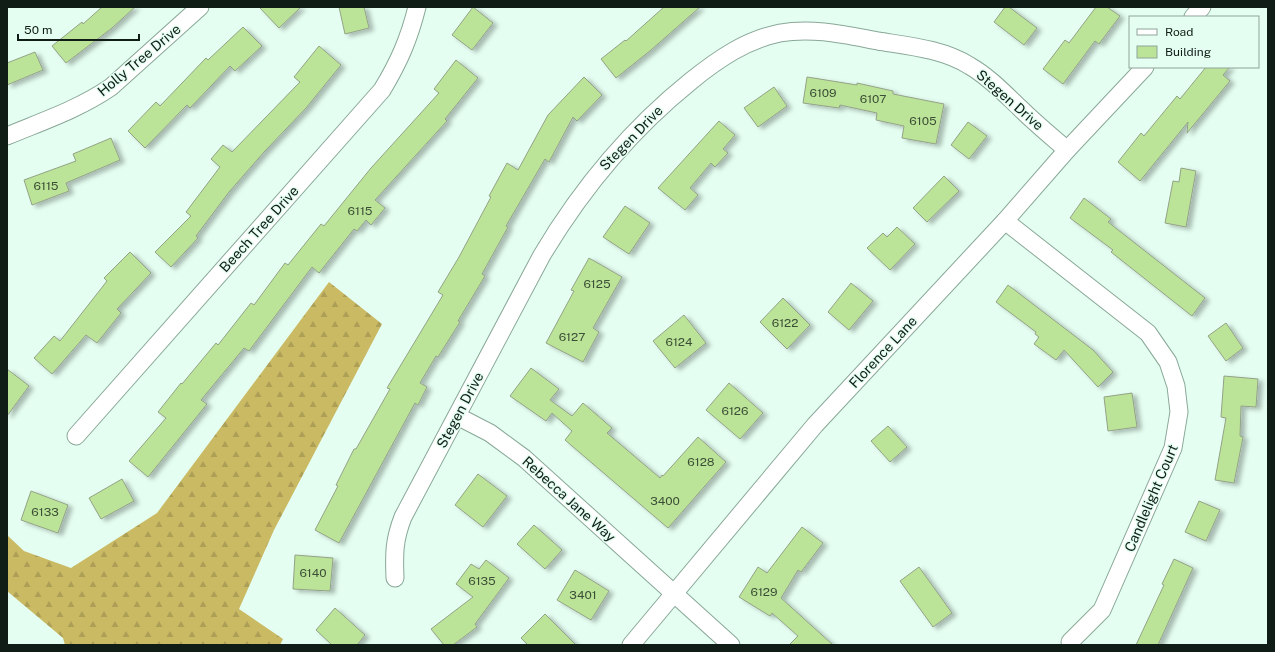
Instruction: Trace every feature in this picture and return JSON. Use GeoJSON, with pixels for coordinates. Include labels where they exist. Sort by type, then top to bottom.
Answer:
{"type":"FeatureCollection","features":[{"type":"Feature","properties":{"kind":"street","name":"Holly Tree Drive"},"geometry":{"type":"LineString","coordinates":[[7,136],[75,109],[111,87],[200,7]]}},
{"type":"Feature","properties":{"kind":"street","name":"Beech Tree Drive"},"geometry":{"type":"LineString","coordinates":[[76,436],[382,90],[397,66],[409,37],[417,7]]}},
{"type":"Feature","properties":{"kind":"street"},"geometry":{"type":"LineString","coordinates":[[1194,16],[1202,7]]}},
{"type":"Feature","properties":{"kind":"street","name":"Stegen Drive"},"geometry":{"type":"LineString","coordinates":[[395,578],[394,548],[401,523],[542,255],[585,189],[609,158],[650,116],[679,90],[709,66],[737,48],[758,39],[781,33],[806,31],[832,33],[942,54],[969,65],[983,74],[1067,150]]}},
{"type":"Feature","properties":{"kind":"street","name":"Florence Lane"},"geometry":{"type":"LineString","coordinates":[[631,645],[815,426],[1005,221],[1067,150],[1144,68]]}},
{"type":"Feature","properties":{"kind":"street","name":"Candlelight Court"},"geometry":{"type":"LineString","coordinates":[[1005,221],[1148,333],[1168,362],[1176,386],[1179,412],[1173,448],[1102,610],[1070,642]]}},
{"type":"Feature","properties":{"kind":"street","name":"Rebecca Jane Way"},"geometry":{"type":"LineString","coordinates":[[457,416],[490,433],[524,458],[731,645]]}},
{"type":"Feature","properties":{"kind":"green space"},"geometry":{"type":"Polygon","coordinates":[[[329,282],[382,324],[274,530],[239,609],[283,639],[280,645],[65,645],[63,638],[7,591],[7,535],[24,551],[71,568],[157,513],[329,282]]]}},
{"type":"Feature","properties":{"kind":"building"},"geometry":{"type":"Polygon","coordinates":[[[102,7],[135,7],[112,28],[66,63],[52,46],[82,22],[83,24],[102,7]]]}},
{"type":"Feature","properties":{"kind":"building"},"geometry":{"type":"Polygon","coordinates":[[[259,7],[301,7],[279,28],[259,7]]]}},
{"type":"Feature","properties":{"kind":"building"},"geometry":{"type":"Polygon","coordinates":[[[339,7],[364,7],[369,28],[345,34],[339,7]]]}},
{"type":"Feature","properties":{"kind":"building"},"geometry":{"type":"Polygon","coordinates":[[[473,7],[493,23],[472,50],[452,35],[473,7]]]}},
{"type":"Feature","properties":{"kind":"building"},"geometry":{"type":"Polygon","coordinates":[[[664,7],[700,7],[651,50],[616,78],[601,59],[625,40],[626,41],[664,7]]]}},
{"type":"Feature","properties":{"kind":"building"},"geometry":{"type":"Polygon","coordinates":[[[1005,7],[1009,7],[1037,28],[1024,45],[994,22],[1005,7]]]}},
{"type":"Feature","properties":{"kind":"building"},"geometry":{"type":"Polygon","coordinates":[[[1096,7],[1107,7],[1120,16],[1099,44],[1095,41],[1063,84],[1043,69],[1065,40],[1069,43],[1096,7]]]}},
{"type":"Feature","properties":{"kind":"building"},"geometry":{"type":"Polygon","coordinates":[[[243,27],[262,46],[235,71],[230,66],[190,108],[187,105],[145,148],[128,131],[156,102],[160,106],[206,58],[208,60],[243,27]]]}},
{"type":"Feature","properties":{"kind":"building"},"geometry":{"type":"Polygon","coordinates":[[[319,46],[341,65],[306,108],[264,152],[229,192],[196,236],[198,238],[171,267],[155,252],[191,216],[186,212],[220,167],[211,159],[223,145],[232,152],[300,82],[294,77],[319,46]]]}},
{"type":"Feature","properties":{"kind":"building"},"geometry":{"type":"Polygon","coordinates":[[[35,52],[43,70],[7,85],[7,63],[35,52]]]}},
{"type":"Feature","properties":{"kind":"building"},"geometry":{"type":"Polygon","coordinates":[[[456,60],[478,78],[445,119],[447,121],[375,200],[385,208],[371,225],[366,220],[357,231],[354,229],[319,273],[312,267],[249,351],[244,348],[201,400],[207,404],[148,477],[129,461],[166,418],[158,412],[216,343],[218,345],[251,303],[254,305],[285,263],[288,265],[321,224],[324,226],[371,168],[439,93],[434,89],[456,60]]]}},
{"type":"Feature","properties":{"kind":"building"},"geometry":{"type":"Polygon","coordinates":[[[1205,68],[1229,68],[1223,75],[1230,81],[1187,133],[1188,122],[1140,181],[1118,162],[1141,133],[1144,136],[1177,96],[1180,99],[1205,68]]]}},
{"type":"Feature","properties":{"kind":"building"},"geometry":{"type":"Polygon","coordinates":[[[584,77],[602,95],[577,121],[573,117],[549,162],[545,159],[506,226],[508,227],[482,274],[485,276],[458,321],[460,322],[438,357],[436,356],[420,383],[427,387],[418,405],[415,403],[339,543],[315,530],[338,486],[336,485],[354,449],[356,449],[390,389],[387,388],[443,295],[438,292],[459,257],[491,197],[489,196],[507,163],[518,170],[548,115],[584,77]]]}},
{"type":"Feature","properties":{"kind":"building"},"geometry":{"type":"Polygon","coordinates":[[[807,77],[857,85],[857,83],[893,91],[893,94],[944,104],[936,144],[902,138],[904,126],[876,120],[877,113],[840,105],[839,108],[803,103],[807,77]]]}},
{"type":"Feature","properties":{"kind":"building"},"geometry":{"type":"Polygon","coordinates":[[[774,87],[787,106],[758,127],[744,108],[774,87]]]}},
{"type":"Feature","properties":{"kind":"building"},"geometry":{"type":"Polygon","coordinates":[[[719,121],[735,135],[723,149],[728,153],[715,167],[711,163],[690,188],[698,195],[685,210],[658,188],[719,121]]]}},
{"type":"Feature","properties":{"kind":"building"},"geometry":{"type":"Polygon","coordinates":[[[968,122],[987,136],[969,159],[951,145],[968,122]]]}},
{"type":"Feature","properties":{"kind":"building"},"geometry":{"type":"Polygon","coordinates":[[[111,138],[120,160],[66,183],[69,191],[32,205],[24,180],[76,161],[73,154],[111,138]]]}},
{"type":"Feature","properties":{"kind":"building"},"geometry":{"type":"Polygon","coordinates":[[[1181,168],[1196,171],[1186,227],[1165,223],[1173,181],[1179,182],[1181,168]]]}},
{"type":"Feature","properties":{"kind":"building"},"geometry":{"type":"Polygon","coordinates":[[[944,176],[959,191],[927,222],[913,208],[944,176]]]}},
{"type":"Feature","properties":{"kind":"building"},"geometry":{"type":"Polygon","coordinates":[[[1084,198],[1111,219],[1108,222],[1205,298],[1192,316],[1111,252],[1113,250],[1070,218],[1084,198]]]}},
{"type":"Feature","properties":{"kind":"building"},"geometry":{"type":"Polygon","coordinates":[[[625,206],[650,223],[629,254],[603,237],[625,206]]]}},
{"type":"Feature","properties":{"kind":"building"},"geometry":{"type":"Polygon","coordinates":[[[897,227],[915,244],[890,270],[867,248],[883,233],[887,237],[897,227]]]}},
{"type":"Feature","properties":{"kind":"building"},"geometry":{"type":"Polygon","coordinates":[[[130,252],[151,273],[117,309],[121,313],[97,343],[86,335],[52,374],[34,358],[54,336],[60,341],[107,281],[104,278],[130,252]]]}},
{"type":"Feature","properties":{"kind":"building"},"geometry":{"type":"Polygon","coordinates":[[[589,258],[622,277],[593,328],[599,332],[583,362],[546,343],[574,291],[571,290],[589,258]]]}},
{"type":"Feature","properties":{"kind":"building"},"geometry":{"type":"Polygon","coordinates":[[[851,283],[873,301],[849,330],[828,312],[851,283]]]}},
{"type":"Feature","properties":{"kind":"building"},"geometry":{"type":"Polygon","coordinates":[[[1008,285],[1093,350],[1113,372],[1098,387],[1064,350],[1056,360],[1034,344],[1039,337],[1035,334],[1036,332],[996,302],[1008,285]]]}},
{"type":"Feature","properties":{"kind":"building"},"geometry":{"type":"Polygon","coordinates":[[[783,298],[810,325],[787,349],[760,322],[783,298]]]}},
{"type":"Feature","properties":{"kind":"building"},"geometry":{"type":"Polygon","coordinates":[[[684,315],[706,343],[675,368],[653,341],[684,315]]]}},
{"type":"Feature","properties":{"kind":"building"},"geometry":{"type":"Polygon","coordinates":[[[1226,323],[1243,348],[1226,361],[1208,336],[1226,323]]]}},
{"type":"Feature","properties":{"kind":"building"},"geometry":{"type":"Polygon","coordinates":[[[531,368],[559,389],[550,400],[572,416],[583,403],[612,428],[607,433],[660,478],[698,437],[726,462],[668,528],[565,440],[572,431],[552,413],[546,421],[510,396],[531,368]]]}},
{"type":"Feature","properties":{"kind":"building"},"geometry":{"type":"Polygon","coordinates":[[[7,369],[29,386],[7,416],[7,369]]]}},
{"type":"Feature","properties":{"kind":"building"},"geometry":{"type":"Polygon","coordinates":[[[1224,376],[1258,379],[1256,407],[1241,406],[1240,436],[1243,437],[1234,483],[1215,480],[1226,418],[1221,417],[1224,376]]]}},
{"type":"Feature","properties":{"kind":"building"},"geometry":{"type":"Polygon","coordinates":[[[729,383],[763,413],[740,439],[706,410],[729,383]]]}},
{"type":"Feature","properties":{"kind":"building"},"geometry":{"type":"Polygon","coordinates":[[[1132,393],[1137,427],[1108,431],[1104,397],[1132,393]]]}},
{"type":"Feature","properties":{"kind":"building"},"geometry":{"type":"Polygon","coordinates":[[[888,426],[907,447],[890,462],[871,441],[888,426]]]}},
{"type":"Feature","properties":{"kind":"building"},"geometry":{"type":"Polygon","coordinates":[[[478,474],[507,496],[483,527],[455,505],[478,474]]]}},
{"type":"Feature","properties":{"kind":"building"},"geometry":{"type":"Polygon","coordinates":[[[122,479],[134,501],[101,519],[89,498],[122,479]]]}},
{"type":"Feature","properties":{"kind":"building"},"geometry":{"type":"Polygon","coordinates":[[[31,491],[68,505],[58,533],[21,520],[31,491]]]}},
{"type":"Feature","properties":{"kind":"building"},"geometry":{"type":"Polygon","coordinates":[[[1199,501],[1220,510],[1206,541],[1185,532],[1199,501]]]}},
{"type":"Feature","properties":{"kind":"building"},"geometry":{"type":"Polygon","coordinates":[[[534,525],[562,550],[545,569],[517,544],[534,525]]]}},
{"type":"Feature","properties":{"kind":"building"},"geometry":{"type":"Polygon","coordinates":[[[802,527],[823,543],[801,572],[798,570],[781,598],[833,645],[789,645],[798,636],[772,613],[770,616],[739,597],[758,567],[767,573],[802,527]]]}},
{"type":"Feature","properties":{"kind":"building"},"geometry":{"type":"Polygon","coordinates":[[[295,555],[333,558],[330,591],[293,589],[295,555]]]}},
{"type":"Feature","properties":{"kind":"building"},"geometry":{"type":"Polygon","coordinates":[[[1174,559],[1193,568],[1158,645],[1136,645],[1164,585],[1162,584],[1174,559]]]}},
{"type":"Feature","properties":{"kind":"building"},"geometry":{"type":"Polygon","coordinates":[[[486,560],[509,578],[475,624],[477,627],[453,645],[444,645],[431,629],[473,597],[456,584],[471,564],[479,569],[486,560]]]}},
{"type":"Feature","properties":{"kind":"building"},"geometry":{"type":"Polygon","coordinates":[[[919,567],[952,613],[933,627],[900,581],[919,567]]]}},
{"type":"Feature","properties":{"kind":"building"},"geometry":{"type":"Polygon","coordinates":[[[575,570],[609,591],[591,620],[557,600],[575,570]]]}},
{"type":"Feature","properties":{"kind":"building"},"geometry":{"type":"Polygon","coordinates":[[[335,608],[365,635],[357,645],[332,645],[316,630],[335,608]]]}},
{"type":"Feature","properties":{"kind":"building"},"geometry":{"type":"Polygon","coordinates":[[[545,614],[576,645],[528,645],[521,638],[545,614]]]}}]}
